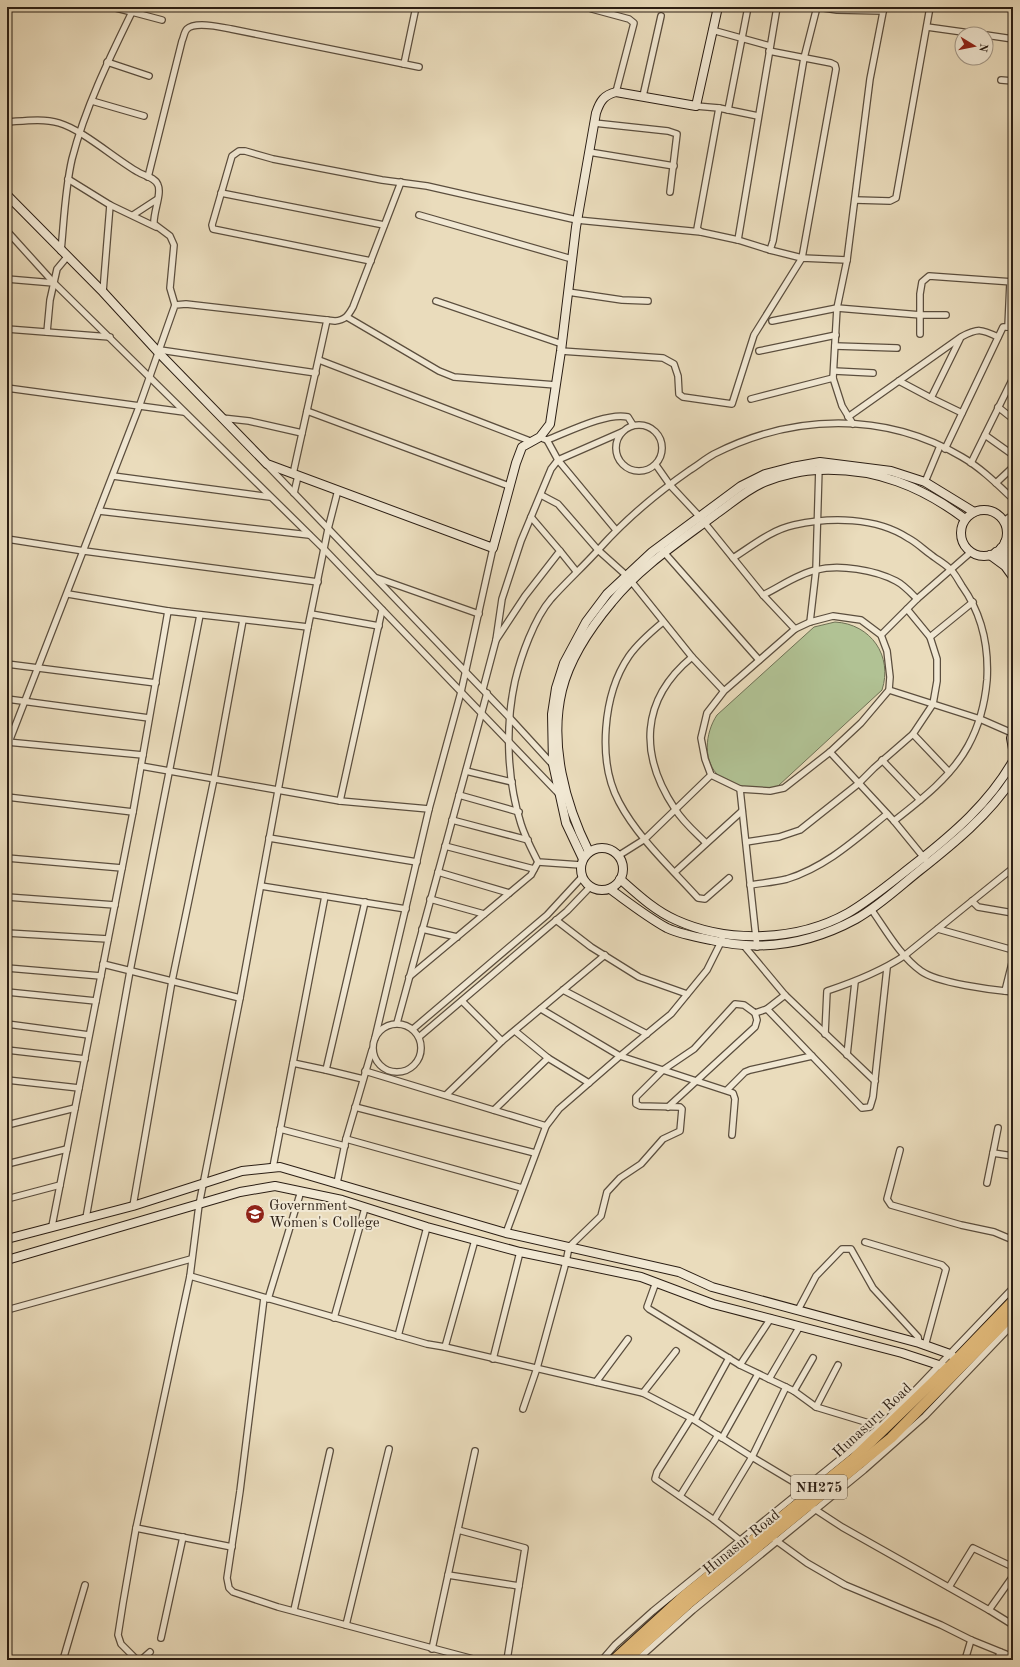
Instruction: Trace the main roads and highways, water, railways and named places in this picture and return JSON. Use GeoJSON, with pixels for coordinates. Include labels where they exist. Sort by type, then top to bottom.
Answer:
{"type":"FeatureCollection","features":[{"type":"Feature","properties":{"kind":"highway","name":"NH275"},"geometry":{"type":"LineString","coordinates":[[957,1359],[1013,1301]]}},
{"type":"Feature","properties":{"kind":"highway","name":"Hunasur Road"},"geometry":{"type":"LineString","coordinates":[[626,1660],[689,1603],[773,1539],[810,1505],[891,1438],[957,1359],[1013,1314]]}},
{"type":"Feature","properties":{"kind":"highway","name":"Hunasuru Road"},"geometry":{"type":"LineString","coordinates":[[614,1660],[743,1543],[810,1505],[808,1491],[883,1428],[948,1369]]}},
{"type":"Feature","properties":{"kind":"place","name":"Government Women's College"},"geometry":{"type":"Point","coordinates":[255,1214]}}]}
